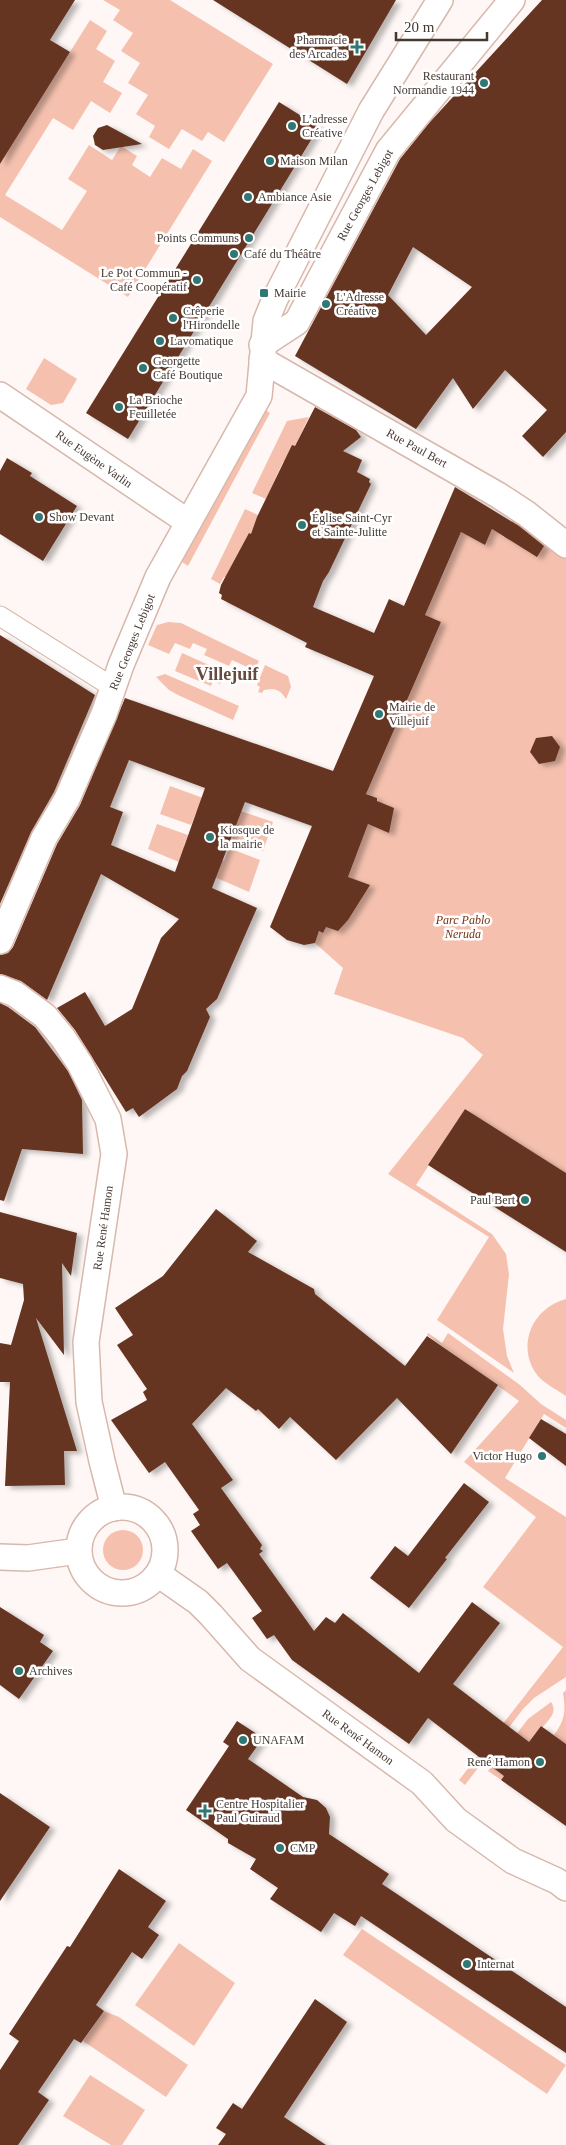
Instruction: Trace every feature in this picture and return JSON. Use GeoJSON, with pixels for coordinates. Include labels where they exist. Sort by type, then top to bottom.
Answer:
{"type":"FeatureCollection","features":[{"type":"Feature","properties":{"kind":"street","name":"Rue Georges Lebigot"},"geometry":{"type":"LineString","coordinates":[[0,941],[44,838],[67,799],[158,577],[259,396],[262,380],[262,353],[266,321],[276,299],[371,111],[440,0]]}},
{"type":"Feature","properties":{"kind":"street","name":"Rue Georges Lebigot"},"geometry":{"type":"LineString","coordinates":[[262,353],[297,322],[388,151],[512,0]]}},
{"type":"Feature","properties":{"kind":"street","name":"Rue Paul Bert"},"geometry":{"type":"LineString","coordinates":[[262,353],[498,495],[527,514],[566,545]]}},
{"type":"Feature","properties":{"kind":"street","name":"Rue Eugène Varlin"},"geometry":{"type":"LineString","coordinates":[[0,395],[188,522]]}},
{"type":"Feature","properties":{"kind":"street"},"geometry":{"type":"LineString","coordinates":[[0,616],[106,682]]}},
{"type":"Feature","properties":{"kind":"street","name":"Rue René Hamon"},"geometry":{"type":"LineString","coordinates":[[0,988],[23,999],[45,1016],[63,1038],[80,1064],[108,1119],[114,1154],[86,1342],[89,1402],[114,1508]]}},
{"type":"Feature","properties":{"kind":"street"},"geometry":{"type":"LineString","coordinates":[[114,1508],[135,1509],[147,1515],[159,1529],[165,1543],[165,1560],[158,1574],[144,1587],[135,1591],[113,1592],[96,1585],[87,1576],[81,1563],[78,1550],[79,1537],[84,1527],[93,1517],[114,1508]]}},
{"type":"Feature","properties":{"kind":"street"},"geometry":{"type":"LineString","coordinates":[[0,1557],[28,1558],[78,1550]]}},
{"type":"Feature","properties":{"kind":"street","name":"Rue René Hamon"},"geometry":{"type":"LineString","coordinates":[[158,1574],[184,1591],[211,1615],[250,1660],[422,1784],[456,1820],[513,1861],[556,1881],[566,1888]]}},
{"type":"Feature","properties":{"kind":"green space"},"geometry":{"type":"Polygon","coordinates":[[[103,0],[170,0],[273,64],[224,142],[208,132],[202,141],[182,129],[169,149],[149,137],[155,126],[136,114],[148,95],[128,83],[140,63],[121,51],[133,33],[113,20],[120,10],[103,0]]]}},
{"type":"Feature","properties":{"kind":"green space"},"geometry":{"type":"Polygon","coordinates":[[[90,20],[107,31],[96,49],[115,61],[103,82],[122,93],[110,113],[91,101],[73,130],[53,118],[5,195],[62,230],[87,191],[68,179],[89,145],[112,160],[121,146],[137,156],[132,165],[150,177],[162,158],[181,169],[193,149],[212,161],[128,297],[0,217],[0,164],[90,20]]]}},
{"type":"Feature","properties":{"kind":"green space"},"geometry":{"type":"Polygon","coordinates":[[[44,358],[77,379],[63,403],[51,405],[26,389],[44,358]]]}},
{"type":"Feature","properties":{"kind":"green space"},"geometry":{"type":"Polygon","coordinates":[[[264,409],[270,413],[188,566],[179,560],[264,409]]]}},
{"type":"Feature","properties":{"kind":"green space"},"geometry":{"type":"Polygon","coordinates":[[[309,417],[295,446],[292,446],[287,463],[283,462],[266,499],[252,493],[287,421],[309,417]]]}},
{"type":"Feature","properties":{"kind":"green space"},"geometry":{"type":"Polygon","coordinates":[[[245,509],[258,515],[257,518],[260,520],[232,578],[224,577],[220,584],[211,579],[245,509]]]}},
{"type":"Feature","properties":{"kind":"green space","name":"Parc Pablo Neruda"},"geometry":{"type":"Polygon","coordinates":[[[514,517],[566,556],[566,1173],[465,1109],[416,1185],[492,1234],[506,1254],[509,1274],[503,1329],[507,1356],[514,1373],[437,1320],[489,1237],[388,1174],[483,1055],[463,1038],[334,994],[343,968],[315,943],[319,931],[323,933],[348,877],[368,824],[388,832],[377,798],[365,793],[441,622],[404,606],[419,571],[440,581],[461,532],[485,545],[492,529],[504,537],[514,517]]]}},
{"type":"Feature","properties":{"kind":"green space"},"geometry":{"type":"Polygon","coordinates":[[[168,622],[181,623],[259,661],[252,676],[245,673],[247,667],[232,660],[229,666],[204,655],[207,649],[193,643],[190,649],[175,643],[169,654],[148,645],[157,625],[168,622]]]}},
{"type":"Feature","properties":{"kind":"green space"},"geometry":{"type":"Polygon","coordinates":[[[182,653],[218,669],[216,673],[224,676],[220,684],[213,681],[211,686],[175,671],[182,653]]]}},
{"type":"Feature","properties":{"kind":"green space"},"geometry":{"type":"Polygon","coordinates":[[[265,665],[288,676],[291,687],[286,699],[282,693],[274,689],[264,690],[262,693],[258,692],[260,687],[257,685],[265,665]]]}},
{"type":"Feature","properties":{"kind":"green space"},"geometry":{"type":"Polygon","coordinates":[[[165,674],[239,706],[233,720],[169,690],[156,677],[165,674]]]}},
{"type":"Feature","properties":{"kind":"green space"},"geometry":{"type":"Polygon","coordinates":[[[170,786],[217,803],[211,819],[196,813],[191,825],[160,814],[170,786]]]}},
{"type":"Feature","properties":{"kind":"green space"},"geometry":{"type":"Polygon","coordinates":[[[226,806],[273,822],[263,851],[232,839],[236,828],[221,823],[226,806]]]}},
{"type":"Feature","properties":{"kind":"green space"},"geometry":{"type":"Polygon","coordinates":[[[157,824],[188,835],[184,846],[198,852],[193,868],[148,849],[157,824]]]}},
{"type":"Feature","properties":{"kind":"green space"},"geometry":{"type":"Polygon","coordinates":[[[229,848],[260,860],[249,892],[203,872],[209,856],[224,861],[229,848]]]}},
{"type":"Feature","properties":{"kind":"green space"},"geometry":{"type":"Polygon","coordinates":[[[566,1299],[566,1396],[545,1383],[535,1372],[530,1361],[528,1339],[531,1328],[537,1318],[554,1304],[566,1299]]]}},
{"type":"Feature","properties":{"kind":"green space"},"geometry":{"type":"Polygon","coordinates":[[[428,1333],[442,1343],[448,1333],[520,1385],[541,1404],[566,1420],[566,1428],[544,1414],[505,1478],[566,1517],[566,1677],[534,1698],[523,1709],[465,1785],[459,1780],[563,1647],[483,1587],[536,1517],[464,1462],[519,1401],[427,1335],[428,1333]]]}},
{"type":"Feature","properties":{"kind":"green space"},"geometry":{"type":"Polygon","coordinates":[[[123,1530],[137,1536],[143,1550],[137,1564],[123,1570],[109,1564],[103,1550],[109,1536],[123,1530]]]}},
{"type":"Feature","properties":{"kind":"green space"},"geometry":{"type":"Polygon","coordinates":[[[566,1690],[566,1744],[554,1735],[564,1715],[563,1693],[566,1690]]]}},
{"type":"Feature","properties":{"kind":"green space"},"geometry":{"type":"Polygon","coordinates":[[[551,1702],[554,1709],[550,1718],[543,1727],[541,1726],[501,1780],[488,1771],[528,1719],[551,1702]]]}},
{"type":"Feature","properties":{"kind":"green space"},"geometry":{"type":"Polygon","coordinates":[[[362,1929],[566,2065],[547,2094],[343,1955],[362,1929]]]}},
{"type":"Feature","properties":{"kind":"green space"},"geometry":{"type":"Polygon","coordinates":[[[179,1943],[235,1983],[194,2046],[135,2005],[179,1943]]]}},
{"type":"Feature","properties":{"kind":"green space"},"geometry":{"type":"Polygon","coordinates":[[[104,2011],[119,2017],[188,2065],[166,2097],[83,2041],[104,2011]]]}},
{"type":"Feature","properties":{"kind":"green space"},"geometry":{"type":"Polygon","coordinates":[[[90,2075],[145,2110],[122,2145],[111,2145],[63,2116],[90,2075]]]}},
{"type":"Feature","properties":{"kind":"building"},"geometry":{"type":"Polygon","coordinates":[[[0,0],[75,0],[50,40],[70,52],[0,164],[0,0]]]}},
{"type":"Feature","properties":{"kind":"building"},"geometry":{"type":"Polygon","coordinates":[[[213,0],[396,0],[347,84],[213,0]]]}},
{"type":"Feature","properties":{"kind":"building"},"geometry":{"type":"Polygon","coordinates":[[[542,0],[566,0],[566,432],[543,457],[522,436],[547,410],[505,370],[473,409],[453,378],[416,429],[295,356],[400,159],[429,123],[542,0]],[[413,247],[388,295],[426,335],[472,287],[413,247]]]}},
{"type":"Feature","properties":{"kind":"building"},"geometry":{"type":"Polygon","coordinates":[[[279,102],[319,127],[128,439],[86,413],[279,102]]]}},
{"type":"Feature","properties":{"kind":"building"},"geometry":{"type":"Polygon","coordinates":[[[107,125],[142,144],[103,150],[95,145],[93,136],[98,128],[107,125]]]}},
{"type":"Feature","properties":{"kind":"building"},"geometry":{"type":"Polygon","coordinates":[[[315,407],[356,430],[361,437],[343,451],[362,460],[357,472],[370,479],[369,482],[371,484],[323,581],[313,607],[374,633],[389,599],[404,606],[455,487],[519,526],[544,546],[537,557],[492,529],[485,545],[461,532],[425,615],[441,622],[366,794],[394,808],[389,833],[368,824],[348,877],[370,885],[348,920],[338,931],[326,927],[323,933],[319,931],[315,943],[304,945],[287,940],[270,927],[312,826],[245,802],[212,888],[257,908],[217,999],[206,1009],[210,1017],[187,1071],[182,1076],[177,1089],[139,1117],[133,1108],[126,1112],[75,1030],[57,1008],[85,992],[105,1026],[132,1009],[161,938],[179,919],[101,874],[47,1000],[21,981],[0,974],[0,955],[8,953],[13,947],[57,844],[80,805],[125,698],[333,771],[374,676],[305,647],[307,643],[221,599],[222,595],[219,593],[221,585],[249,533],[251,534],[257,517],[292,445],[295,446],[315,407]],[[129,760],[110,807],[123,812],[111,845],[175,872],[205,788],[129,760]]]}},
{"type":"Feature","properties":{"kind":"building"},"geometry":{"type":"Polygon","coordinates":[[[7,458],[32,473],[30,476],[77,506],[43,561],[0,534],[0,471],[7,458]]]}},
{"type":"Feature","properties":{"kind":"building"},"geometry":{"type":"Polygon","coordinates":[[[0,635],[95,695],[54,792],[31,832],[0,904],[0,635]]]}},
{"type":"Feature","properties":{"kind":"building"},"geometry":{"type":"Polygon","coordinates":[[[552,736],[560,747],[555,761],[539,764],[530,752],[536,738],[552,736]]]}},
{"type":"Feature","properties":{"kind":"building"},"geometry":{"type":"Polygon","coordinates":[[[0,1003],[35,1027],[68,1071],[82,1100],[83,1154],[22,1149],[4,1201],[0,1200],[0,1003]]]}},
{"type":"Feature","properties":{"kind":"building","name":"Paul Bert"},"geometry":{"type":"Polygon","coordinates":[[[465,1109],[566,1173],[566,1252],[428,1165],[465,1109]]]}},
{"type":"Feature","properties":{"kind":"building"},"geometry":{"type":"Polygon","coordinates":[[[216,1209],[257,1241],[248,1252],[314,1289],[315,1294],[405,1366],[427,1336],[498,1385],[451,1454],[397,1398],[336,1460],[290,1417],[279,1429],[258,1409],[256,1411],[226,1388],[192,1424],[233,1480],[221,1488],[262,1545],[260,1549],[263,1551],[259,1554],[314,1631],[326,1617],[335,1623],[343,1613],[419,1673],[472,1602],[500,1623],[453,1684],[529,1742],[541,1726],[566,1744],[566,1826],[501,1780],[504,1776],[428,1718],[409,1744],[292,1660],[274,1635],[267,1639],[252,1618],[262,1611],[227,1563],[218,1569],[191,1531],[200,1525],[193,1514],[199,1510],[165,1462],[149,1473],[111,1420],[147,1400],[143,1392],[147,1389],[117,1345],[133,1335],[115,1308],[163,1276],[216,1209]]]}},
{"type":"Feature","properties":{"kind":"building"},"geometry":{"type":"Polygon","coordinates":[[[0,1212],[77,1233],[71,1276],[62,1263],[64,1355],[36,1318],[77,1451],[64,1451],[65,1485],[5,1486],[10,1382],[0,1382],[0,1343],[11,1345],[24,1300],[23,1284],[0,1278],[0,1212]]]}},
{"type":"Feature","properties":{"kind":"building"},"geometry":{"type":"Polygon","coordinates":[[[541,1419],[566,1434],[566,1466],[529,1438],[541,1419]]]}},
{"type":"Feature","properties":{"kind":"building"},"geometry":{"type":"Polygon","coordinates":[[[464,1483],[489,1502],[409,1608],[370,1578],[395,1546],[408,1556],[464,1483]]]}},
{"type":"Feature","properties":{"kind":"building","name":"Archives"},"geometry":{"type":"Polygon","coordinates":[[[0,1607],[44,1635],[40,1642],[53,1651],[19,1699],[0,1685],[0,1607]]]}},
{"type":"Feature","properties":{"kind":"building"},"geometry":{"type":"Polygon","coordinates":[[[237,1721],[263,1738],[248,1759],[303,1797],[317,1800],[326,1808],[330,1817],[329,1834],[389,1874],[382,1884],[566,2007],[566,2053],[361,1916],[355,1926],[334,1913],[321,1932],[270,1899],[278,1888],[250,1869],[256,1859],[228,1843],[228,1839],[186,1810],[229,1746],[223,1742],[237,1721]]]}},
{"type":"Feature","properties":{"kind":"building"},"geometry":{"type":"Polygon","coordinates":[[[0,1793],[50,1827],[0,1901],[0,1793]]]}},
{"type":"Feature","properties":{"kind":"building"},"geometry":{"type":"Polygon","coordinates":[[[119,1869],[166,1901],[148,1927],[159,1935],[142,1959],[132,1952],[96,2005],[104,2011],[81,2043],[74,2039],[38,2092],[49,2100],[18,2145],[0,2145],[0,2070],[19,2041],[9,2034],[67,1946],[70,1947],[119,1869]]]}},
{"type":"Feature","properties":{"kind":"building"},"geometry":{"type":"Polygon","coordinates":[[[315,1999],[347,2022],[284,2117],[326,2145],[218,2145],[226,2134],[216,2128],[233,2103],[242,2109],[315,1999]]]}},
{"type":"Feature","properties":{"kind":"place","name":"Pharmacie des Arcades"},"geometry":{"type":"Point","coordinates":[357,47]}},
{"type":"Feature","properties":{"kind":"place","name":"Restaurant Normandie 1944"},"geometry":{"type":"Point","coordinates":[484,83]}},
{"type":"Feature","properties":{"kind":"place","name":"L’adresse Créative"},"geometry":{"type":"Point","coordinates":[292,126]}},
{"type":"Feature","properties":{"kind":"place","name":"Maison Milan"},"geometry":{"type":"Point","coordinates":[270,161]}},
{"type":"Feature","properties":{"kind":"place","name":"Ambiance Asie"},"geometry":{"type":"Point","coordinates":[248,197]}},
{"type":"Feature","properties":{"kind":"place","name":"Points Communs"},"geometry":{"type":"Point","coordinates":[249,238]}},
{"type":"Feature","properties":{"kind":"place","name":"Café du Théâtre"},"geometry":{"type":"Point","coordinates":[234,254]}},
{"type":"Feature","properties":{"kind":"place","name":"Le Pot Commun - Café Coopératif"},"geometry":{"type":"Point","coordinates":[197,280]}},
{"type":"Feature","properties":{"kind":"place","name":"Mairie"},"geometry":{"type":"Point","coordinates":[264,293]}},
{"type":"Feature","properties":{"kind":"place","name":"L'Adresse Créative"},"geometry":{"type":"Point","coordinates":[326,304]}},
{"type":"Feature","properties":{"kind":"place","name":"Crêperie l'Hirondelle"},"geometry":{"type":"Point","coordinates":[173,318]}},
{"type":"Feature","properties":{"kind":"place","name":"Lavomatique"},"geometry":{"type":"Point","coordinates":[160,341]}},
{"type":"Feature","properties":{"kind":"place","name":"Georgette Café Boutique"},"geometry":{"type":"Point","coordinates":[143,368]}},
{"type":"Feature","properties":{"kind":"place","name":"La Brioche Feuilletée"},"geometry":{"type":"Point","coordinates":[119,407]}},
{"type":"Feature","properties":{"kind":"place","name":"Show Devant"},"geometry":{"type":"Point","coordinates":[39,517]}},
{"type":"Feature","properties":{"kind":"place","name":"Église Saint-Cyr et Sainte-Julitte"},"geometry":{"type":"Point","coordinates":[302,525]}},
{"type":"Feature","properties":{"kind":"place","name":"Mairie de Villejuif"},"geometry":{"type":"Point","coordinates":[379,714]}},
{"type":"Feature","properties":{"kind":"place","name":"Kiosque de la mairie"},"geometry":{"type":"Point","coordinates":[210,837]}},
{"type":"Feature","properties":{"kind":"place","name":"Paul Bert"},"geometry":{"type":"Point","coordinates":[525,1200]}},
{"type":"Feature","properties":{"kind":"place","name":"Victor Hugo"},"geometry":{"type":"Point","coordinates":[542,1456]}},
{"type":"Feature","properties":{"kind":"place","name":"Archives"},"geometry":{"type":"Point","coordinates":[19,1671]}},
{"type":"Feature","properties":{"kind":"place","name":"UNAFAM"},"geometry":{"type":"Point","coordinates":[243,1740]}},
{"type":"Feature","properties":{"kind":"place","name":"René Hamon"},"geometry":{"type":"Point","coordinates":[540,1762]}},
{"type":"Feature","properties":{"kind":"place","name":"Centre Hospitalier Paul Guiraud"},"geometry":{"type":"Point","coordinates":[205,1811]}},
{"type":"Feature","properties":{"kind":"place","name":"CMP"},"geometry":{"type":"Point","coordinates":[280,1848]}},
{"type":"Feature","properties":{"kind":"place","name":"Internat"},"geometry":{"type":"Point","coordinates":[467,1964]}},
{"type":"Feature","properties":{"kind":"district","name":"Villejuif"},"geometry":{"type":"Point","coordinates":[227,674]}}]}
